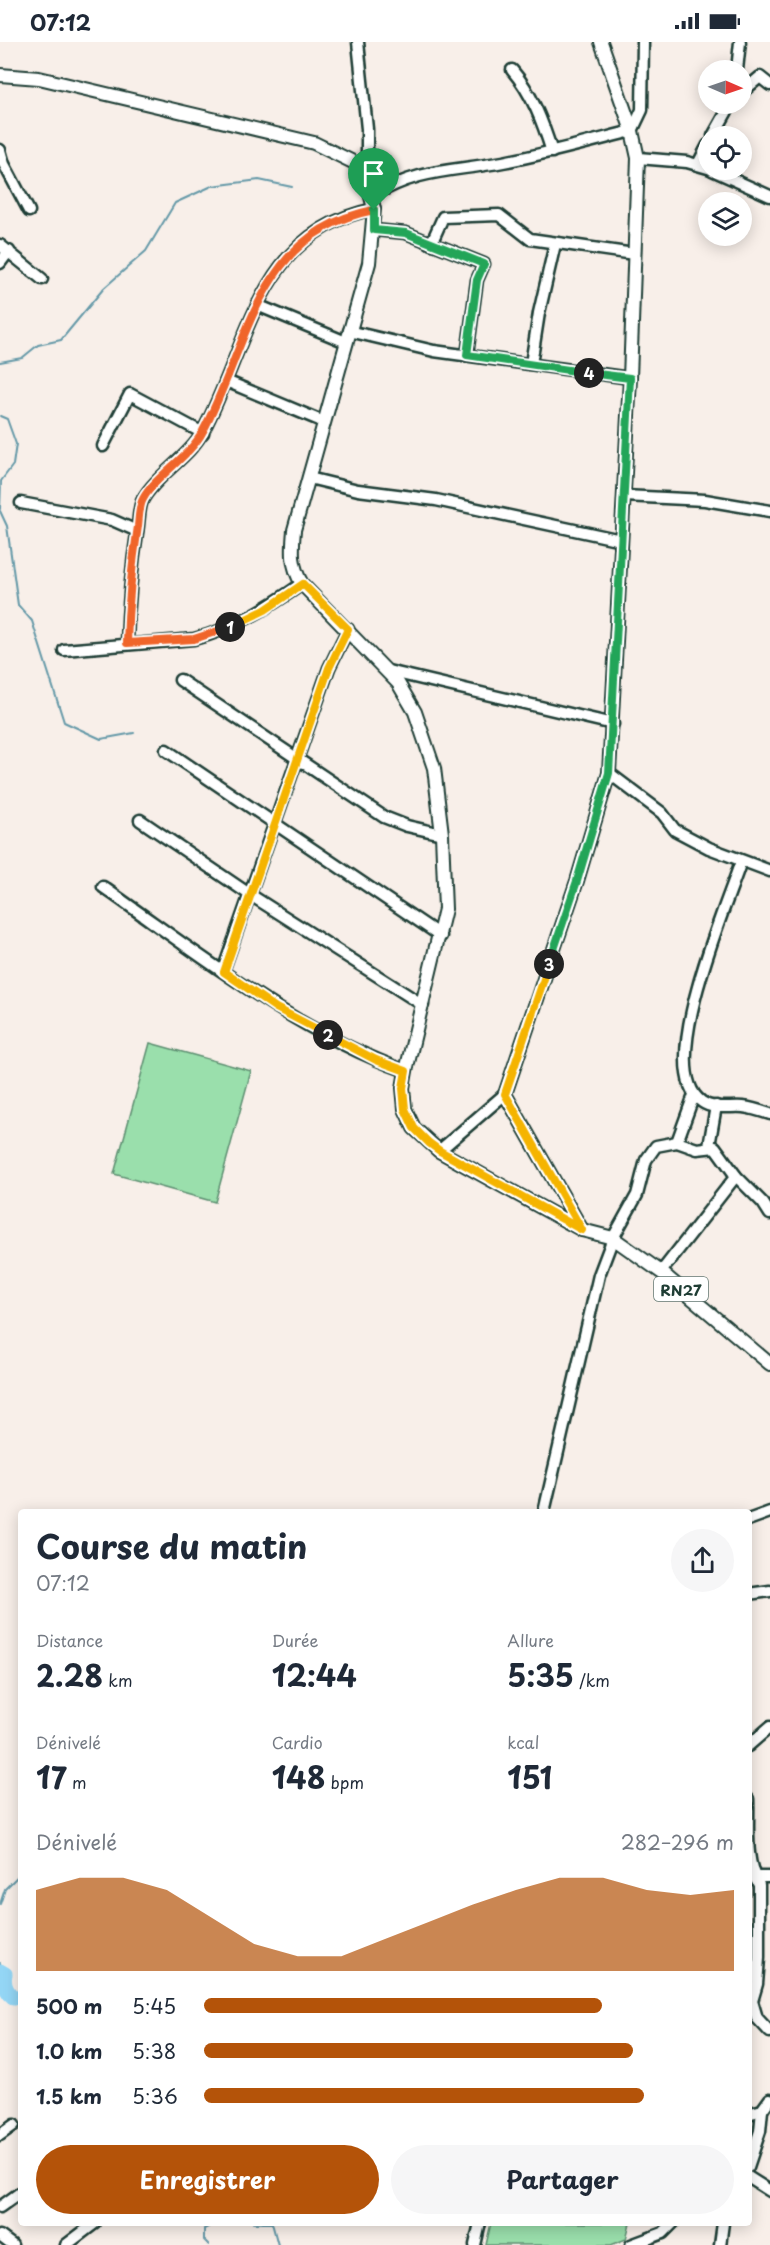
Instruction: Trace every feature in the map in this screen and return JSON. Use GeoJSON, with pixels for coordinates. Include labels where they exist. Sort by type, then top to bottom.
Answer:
{"type":"FeatureCollection","features":[{"type":"Feature","properties":{"kind":"main road"},"geometry":{"type":"LineString","coordinates":[[582,1230],[505,1094],[577,881],[609,773],[614,636],[630,378],[638,158],[632,131],[601,42]]}},
{"type":"Feature","properties":{"kind":"main road","name":"RN27"},"geometry":{"type":"LineString","coordinates":[[0,75],[39,78],[314,143],[357,164],[367,180],[373,203],[374,230],[369,263],[294,530],[292,558],[294,568],[303,584],[388,671],[404,693],[419,723],[434,768],[442,834],[445,909],[441,936],[406,1071],[403,1088],[405,1109],[414,1128],[440,1151],[582,1230],[613,1238],[661,1272],[770,1364]]}},
{"type":"Feature","properties":{"kind":"street"},"geometry":{"type":"LineString","coordinates":[[358,42],[367,129],[367,180]]}},
{"type":"Feature","properties":{"kind":"street"},"geometry":{"type":"LineString","coordinates":[[127,643],[128,590],[142,500],[202,433],[264,290],[287,259],[311,235],[345,215],[373,203],[393,184],[421,174],[552,152],[632,131],[642,110],[643,42]]}},
{"type":"Feature","properties":{"kind":"street"},"geometry":{"type":"LineString","coordinates":[[737,60],[740,42]]}},
{"type":"Feature","properties":{"kind":"street"},"geometry":{"type":"LineString","coordinates":[[512,70],[522,82],[543,124],[552,152]]}},
{"type":"Feature","properties":{"kind":"street"},"geometry":{"type":"LineString","coordinates":[[752,84],[760,77],[770,85]]}},
{"type":"Feature","properties":{"kind":"street"},"geometry":{"type":"LineString","coordinates":[[0,150],[4,164],[29,211]]}},
{"type":"Feature","properties":{"kind":"street"},"geometry":{"type":"LineString","coordinates":[[638,158],[698,166]]}},
{"type":"Feature","properties":{"kind":"street"},"geometry":{"type":"LineString","coordinates":[[735,180],[770,196]]}},
{"type":"Feature","properties":{"kind":"street"},"geometry":{"type":"LineString","coordinates":[[431,244],[443,217],[499,215],[530,239],[634,254]]}},
{"type":"Feature","properties":{"kind":"street"},"geometry":{"type":"LineString","coordinates":[[374,230],[406,233],[484,264],[477,280],[467,355]]}},
{"type":"Feature","properties":{"kind":"street"},"geometry":{"type":"LineString","coordinates":[[531,364],[539,313],[555,244]]}},
{"type":"Feature","properties":{"kind":"street"},"geometry":{"type":"LineString","coordinates":[[0,263],[4,248],[42,279]]}},
{"type":"Feature","properties":{"kind":"street"},"geometry":{"type":"LineString","coordinates":[[257,305],[348,337],[630,378]]}},
{"type":"Feature","properties":{"kind":"street"},"geometry":{"type":"LineString","coordinates":[[226,381],[324,423]]}},
{"type":"Feature","properties":{"kind":"street"},"geometry":{"type":"LineString","coordinates":[[102,446],[114,428],[125,399],[130,394],[202,433]]}},
{"type":"Feature","properties":{"kind":"street"},"geometry":{"type":"LineString","coordinates":[[309,478],[358,490],[436,500],[621,540]]}},
{"type":"Feature","properties":{"kind":"street"},"geometry":{"type":"LineString","coordinates":[[624,496],[705,500],[770,511]]}},
{"type":"Feature","properties":{"kind":"street"},"geometry":{"type":"LineString","coordinates":[[21,503],[112,520],[137,531]]}},
{"type":"Feature","properties":{"kind":"street"},"geometry":{"type":"LineString","coordinates":[[64,650],[194,639],[214,634],[265,610],[303,584]]}},
{"type":"Feature","properties":{"kind":"street"},"geometry":{"type":"LineString","coordinates":[[224,972],[249,894],[329,668],[348,629]]}},
{"type":"Feature","properties":{"kind":"street"},"geometry":{"type":"LineString","coordinates":[[388,671],[612,724]]}},
{"type":"Feature","properties":{"kind":"street"},"geometry":{"type":"LineString","coordinates":[[180,680],[384,817],[406,826],[442,834]]}},
{"type":"Feature","properties":{"kind":"street"},"geometry":{"type":"LineString","coordinates":[[166,750],[441,936]]}},
{"type":"Feature","properties":{"kind":"street"},"geometry":{"type":"LineString","coordinates":[[609,773],[662,813],[675,830],[709,848],[770,871]]}},
{"type":"Feature","properties":{"kind":"street"},"geometry":{"type":"LineString","coordinates":[[140,820],[249,894],[423,1005]]}},
{"type":"Feature","properties":{"kind":"street"},"geometry":{"type":"LineString","coordinates":[[677,1142],[694,1095],[687,1062],[689,1017],[697,985],[741,861]]}},
{"type":"Feature","properties":{"kind":"street"},"geometry":{"type":"LineString","coordinates":[[103,887],[276,1008],[376,1060],[406,1071]]}},
{"type":"Feature","properties":{"kind":"street"},"geometry":{"type":"LineString","coordinates":[[440,1151],[505,1094]]}},
{"type":"Feature","properties":{"kind":"street"},"geometry":{"type":"LineString","coordinates":[[694,1095],[704,1104],[744,1107],[770,1114]]}},
{"type":"Feature","properties":{"kind":"street"},"geometry":{"type":"LineString","coordinates":[[709,1146],[716,1106]]}},
{"type":"Feature","properties":{"kind":"street"},"geometry":{"type":"LineString","coordinates":[[545,1509],[599,1275],[613,1238],[637,1195],[646,1160],[656,1146],[677,1142],[697,1149],[709,1146],[720,1152],[736,1176],[763,1203],[770,1214]]}},
{"type":"Feature","properties":{"kind":"street"},"geometry":{"type":"LineString","coordinates":[[661,1272],[736,1176]]}},
{"type":"Feature","properties":{"kind":"street"},"geometry":{"type":"LineString","coordinates":[[752,1519],[770,1512]]}},
{"type":"Feature","properties":{"kind":"street"},"geometry":{"type":"LineString","coordinates":[[752,1593],[770,1591]]}},
{"type":"Feature","properties":{"kind":"street"},"geometry":{"type":"LineString","coordinates":[[752,1743],[770,1727]]}},
{"type":"Feature","properties":{"kind":"street"},"geometry":{"type":"LineString","coordinates":[[752,1877],[770,1877]]}},
{"type":"Feature","properties":{"kind":"street"},"geometry":{"type":"LineString","coordinates":[[752,1878],[759,1885],[759,1958],[757,1984],[752,2001],[758,2018],[770,2032]]}},
{"type":"Feature","properties":{"kind":"street"},"geometry":{"type":"LineString","coordinates":[[752,2155],[760,2131],[762,2110],[770,2099]]}},
{"type":"Feature","properties":{"kind":"street"},"geometry":{"type":"LineString","coordinates":[[752,2113],[762,2110]]}},
{"type":"Feature","properties":{"kind":"street"},"geometry":{"type":"LineString","coordinates":[[0,2135],[14,2125]]}},
{"type":"Feature","properties":{"kind":"street"},"geometry":{"type":"LineString","coordinates":[[752,2179],[770,2191]]}},
{"type":"Feature","properties":{"kind":"street"},"geometry":{"type":"LineString","coordinates":[[0,2207],[18,2194]]}},
{"type":"Feature","properties":{"kind":"street"},"geometry":{"type":"LineString","coordinates":[[66,2245],[91,2226]]}},
{"type":"Feature","properties":{"kind":"street"},"geometry":{"type":"LineString","coordinates":[[475,2245],[479,2226]]}},
{"type":"Feature","properties":{"kind":"street"},"geometry":{"type":"LineString","coordinates":[[631,2245],[658,2241],[670,2226]]}},
{"type":"Feature","properties":{"kind":"street"},"geometry":{"type":"LineString","coordinates":[[720,2245],[723,2226]]}},
{"type":"Feature","properties":{"kind":"street"},"geometry":{"type":"LineString","coordinates":[[0,2236],[12,2245]]}},
{"type":"Feature","properties":{"kind":"green space"},"geometry":{"type":"Polygon","coordinates":[[[150,1043],[251,1071],[215,1202],[114,1174],[150,1043]]]}},
{"type":"Feature","properties":{"kind":"green space"},"geometry":{"type":"Polygon","coordinates":[[[490,2226],[629,2226],[626,2239],[611,2245],[486,2245],[490,2226]]]}},
{"type":"Feature","properties":{"kind":"waterway"},"geometry":{"type":"LineString","coordinates":[[0,362],[22,358],[38,345],[61,340],[104,288],[146,251],[175,203],[212,186],[259,180],[292,187]]}},
{"type":"Feature","properties":{"kind":"waterway"},"geometry":{"type":"LineString","coordinates":[[0,416],[7,419],[16,444],[13,465],[1,481],[0,509]]}},
{"type":"Feature","properties":{"kind":"waterway"},"geometry":{"type":"LineString","coordinates":[[0,511],[7,526],[18,605],[32,621],[64,722],[101,739],[134,733]]}},
{"type":"Feature","properties":{"kind":"waterway"},"geometry":{"type":"LineString","coordinates":[[0,1904],[5,1889],[18,1876]]}},
{"type":"Feature","properties":{"kind":"waterway"},"geometry":{"type":"LineString","coordinates":[[0,1963],[2,1971]]}},
{"type":"Feature","properties":{"kind":"waterway"},"geometry":{"type":"LineString","coordinates":[[0,1971],[5,1974],[5,1984],[9,1992],[13,1997],[18,1997]]}},
{"type":"Feature","properties":{"kind":"waterway"},"geometry":{"type":"LineString","coordinates":[[209,2245],[204,2240],[204,2229],[210,2226]]}},
{"type":"Feature","properties":{"kind":"waterway"},"geometry":{"type":"LineString","coordinates":[[273,2226],[278,2245]]}},
{"type":"Feature","properties":{"kind":"route"},"geometry":{"type":"LineString","coordinates":[[374,210],[374,230],[406,233],[484,264],[477,280],[467,355],[630,378],[614,636],[609,773],[577,881],[505,1094],[522,1120],[582,1230],[429,1143],[414,1128],[405,1109],[403,1088],[406,1071],[376,1060],[276,1008],[224,972],[249,894],[329,668],[348,629],[303,584],[265,610],[214,634],[194,639],[127,643],[128,590],[142,500],[191,448],[202,433],[264,290],[287,259],[311,235],[327,225],[345,215],[374,210]]}}]}
